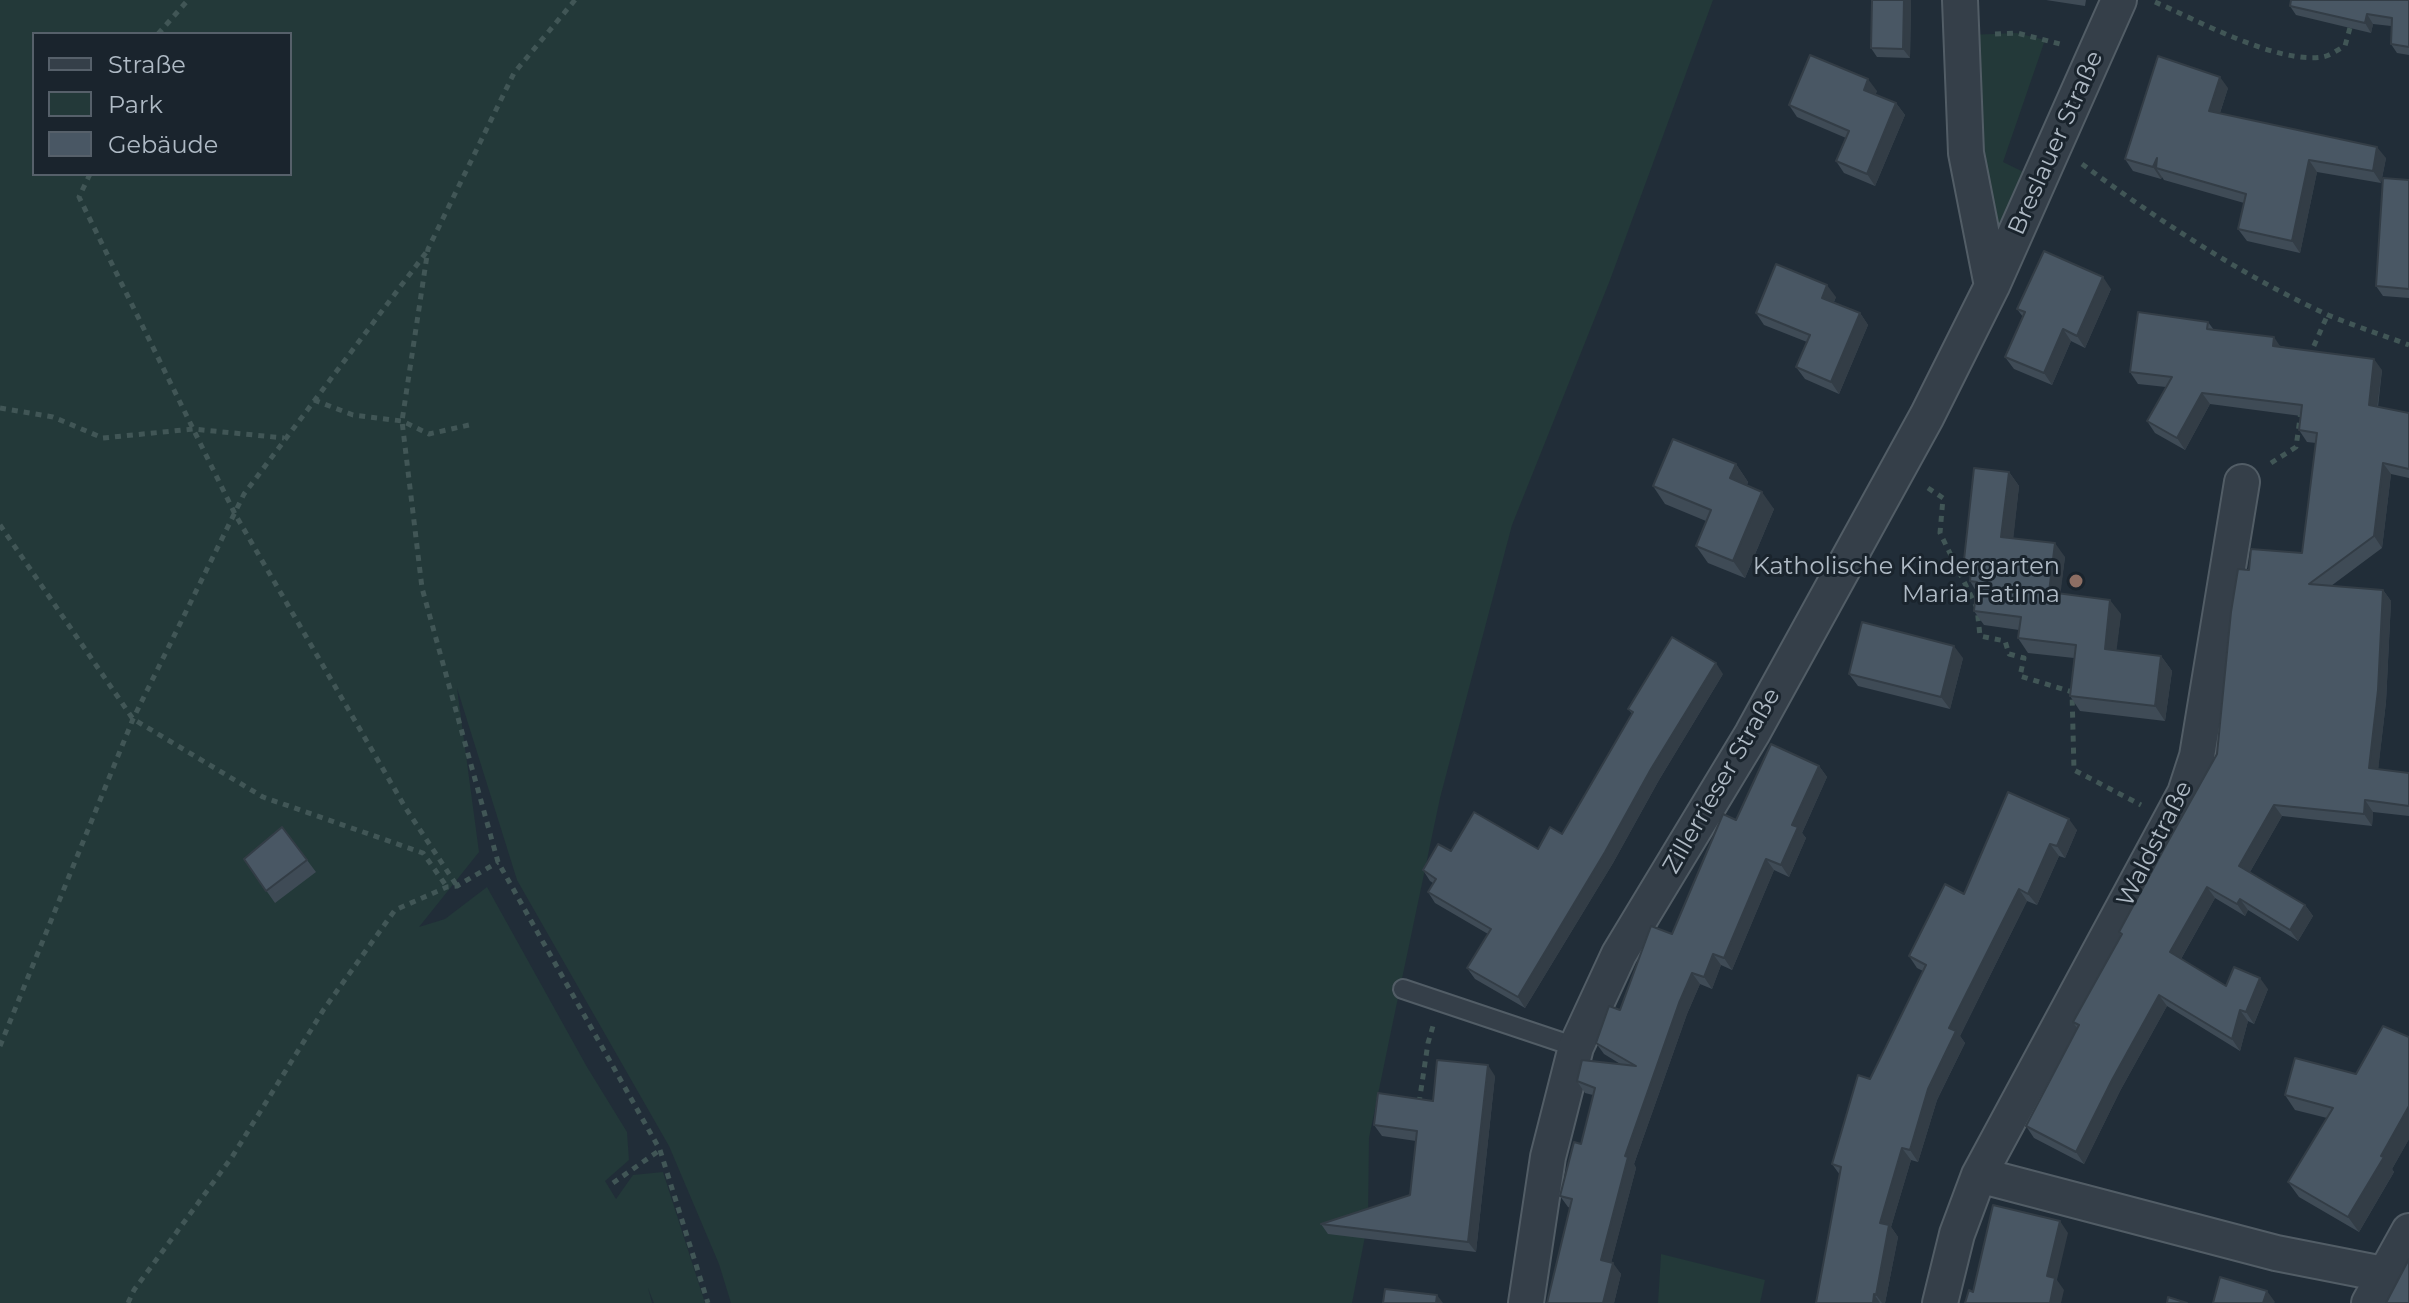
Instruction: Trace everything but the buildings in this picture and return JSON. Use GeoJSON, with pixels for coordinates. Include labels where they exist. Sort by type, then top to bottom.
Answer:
{"type":"FeatureCollection","features":[{"type":"Feature","properties":{"kind":"street"},"geometry":{"type":"LineString","coordinates":[[1960,0],[1966,153],[1992,286]]}},
{"type":"Feature","properties":{"kind":"street","name":"Breslauer Straße"},"geometry":{"type":"LineString","coordinates":[[1992,286],[2119,0]]}},
{"type":"Feature","properties":{"kind":"street","name":"Zillerrieser Straße"},"geometry":{"type":"LineString","coordinates":[[1526,1303],[1548,1157],[1576,1047],[1619,954],[1752,734],[1898,468],[1992,286]]}},
{"type":"Feature","properties":{"kind":"street","name":"Waldstraße"},"geometry":{"type":"LineString","coordinates":[[1940,1303],[1957,1234],[1979,1175],[2185,793],[2197,756],[2242,482]]}},
{"type":"Feature","properties":{"kind":"street"},"geometry":{"type":"LineString","coordinates":[[1979,1175],[2276,1253],[2376,1289],[2409,1231]]}},
{"type":"Feature","properties":{"kind":"lane"},"geometry":{"type":"LineString","coordinates":[[1403,989],[1576,1047]]}},
{"type":"Feature","properties":{"kind":"path"},"geometry":{"type":"LineString","coordinates":[[160,32],[188,0]]}},
{"type":"Feature","properties":{"kind":"path"},"geometry":{"type":"LineString","coordinates":[[0,1046],[133,719],[244,494],[428,249],[514,73],[575,0]]}},
{"type":"Feature","properties":{"kind":"path"},"geometry":{"type":"LineString","coordinates":[[2150,0],[2262,48],[2302,58],[2324,57],[2345,46],[2353,15]]}},
{"type":"Feature","properties":{"kind":"path"},"geometry":{"type":"LineString","coordinates":[[2017,33],[2095,54]]}},
{"type":"Feature","properties":{"kind":"path"},"geometry":{"type":"LineString","coordinates":[[2056,145],[2138,206],[2284,293],[2328,314],[2409,345]]}},
{"type":"Feature","properties":{"kind":"path"},"geometry":{"type":"LineString","coordinates":[[89,176],[79,197],[235,514],[405,807],[457,886]]}},
{"type":"Feature","properties":{"kind":"path"},"geometry":{"type":"LineString","coordinates":[[428,249],[402,421],[422,588],[498,862],[660,1150],[708,1303]]}},
{"type":"Feature","properties":{"kind":"path"},"geometry":{"type":"LineString","coordinates":[[2308,359],[2328,314]]}},
{"type":"Feature","properties":{"kind":"path"},"geometry":{"type":"LineString","coordinates":[[313,400],[353,415],[402,421],[429,434],[469,425]]}},
{"type":"Feature","properties":{"kind":"path"},"geometry":{"type":"LineString","coordinates":[[2242,482],[2296,447],[2302,403]]}},
{"type":"Feature","properties":{"kind":"path"},"geometry":{"type":"LineString","coordinates":[[0,408],[53,417],[103,438],[193,429],[284,438]]}},
{"type":"Feature","properties":{"kind":"path"},"geometry":{"type":"LineString","coordinates":[[1898,468],[1943,498],[1940,533],[1977,608],[1980,636],[2005,641],[2009,654],[2024,658],[2020,676],[2072,692],[2074,770],[2170,820]]}},
{"type":"Feature","properties":{"kind":"path"},"geometry":{"type":"LineString","coordinates":[[0,525],[133,719],[263,797],[423,853],[447,887]]}},
{"type":"Feature","properties":{"kind":"path"},"geometry":{"type":"LineString","coordinates":[[128,1303],[134,1290],[232,1157],[324,1009],[395,910],[447,887],[457,886],[498,862]]}},
{"type":"Feature","properties":{"kind":"path"},"geometry":{"type":"LineString","coordinates":[[1417,1114],[1428,1043],[1441,1001]]}},
{"type":"Feature","properties":{"kind":"path"},"geometry":{"type":"LineString","coordinates":[[613,1183],[660,1150]]}},
{"type":"Feature","properties":{"kind":"green space"},"geometry":{"type":"Polygon","coordinates":[[[0,0],[1713,0],[1610,280],[1512,525],[1440,798],[1369,1138],[1368,1221],[1352,1303],[731,1303],[719,1264],[669,1146],[517,880],[457,688],[479,852],[419,927],[445,919],[487,887],[587,1067],[627,1132],[629,1160],[605,1181],[616,1199],[633,1175],[663,1172],[705,1303],[654,1303],[648,1288],[652,1303],[0,1303],[0,0]]]}},
{"type":"Feature","properties":{"kind":"green space"},"geometry":{"type":"Polygon","coordinates":[[[2017,33],[2045,40],[2003,162],[2040,180],[1992,286],[1968,35],[2017,33]]]}},
{"type":"Feature","properties":{"kind":"green space"},"geometry":{"type":"Polygon","coordinates":[[[1661,1254],[1765,1280],[1760,1303],[1658,1303],[1661,1254]]]}},
{"type":"Feature","properties":{"kind":"place","name":"Katholische Kindergarten Maria Fatima"},"geometry":{"type":"Point","coordinates":[2076,581]}}]}
